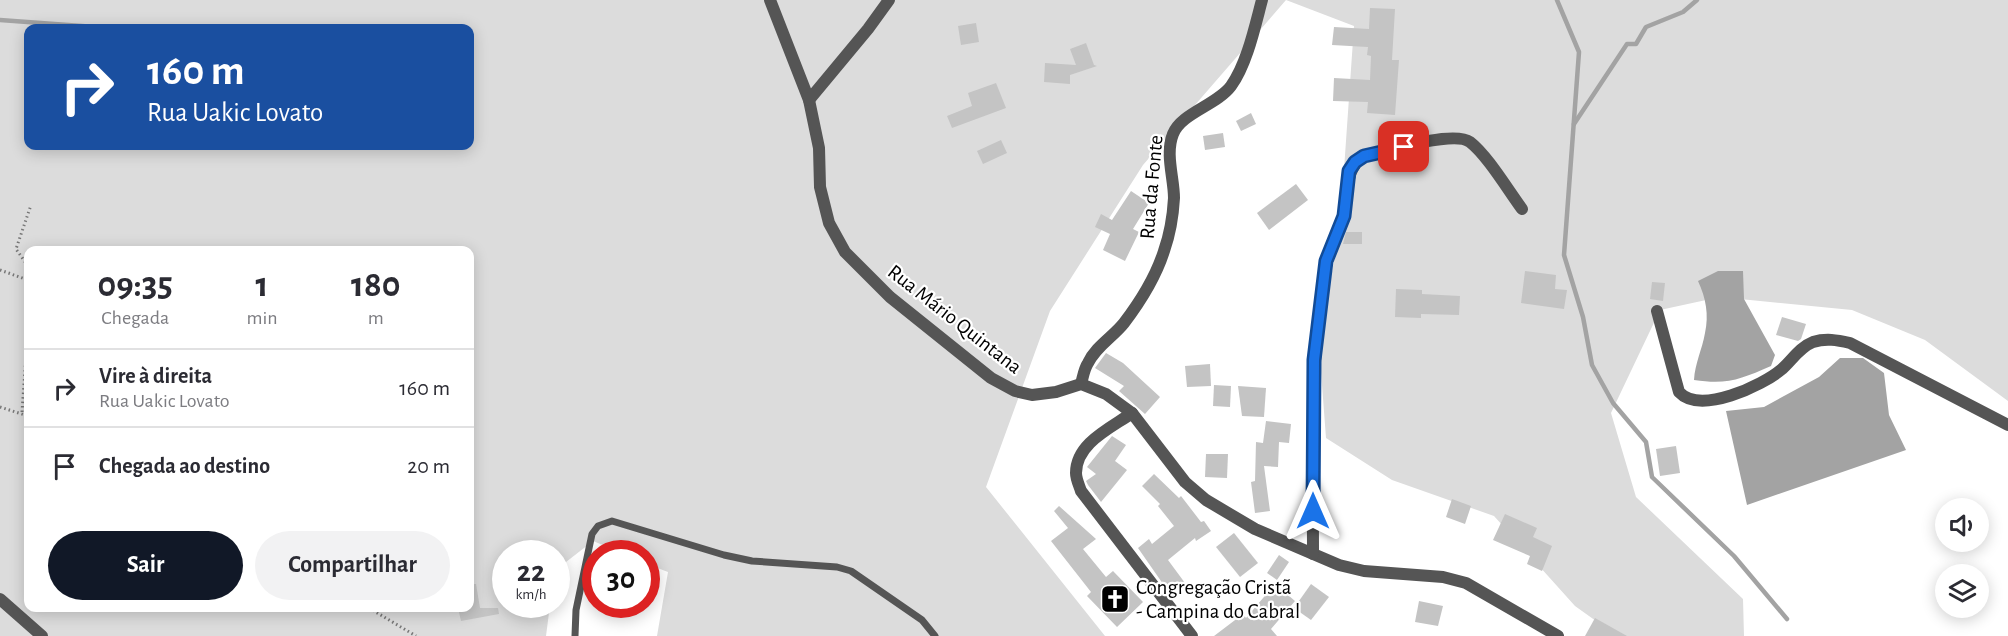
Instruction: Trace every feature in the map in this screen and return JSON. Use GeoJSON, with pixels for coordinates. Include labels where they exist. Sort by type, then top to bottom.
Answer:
{"type":"FeatureCollection","features":[{"type":"Feature","properties":{"kind":"street","name":"Rua Mário Quintana"},"geometry":{"type":"LineString","coordinates":[[770,0],[809,100],[819,148],[820,187],[829,223],[845,252],[890,297],[991,378],[1015,392],[1032,395],[1056,392],[1081,384]]}},
{"type":"Feature","properties":{"kind":"street"},"geometry":{"type":"LineString","coordinates":[[809,100],[889,0]]}},
{"type":"Feature","properties":{"kind":"street","name":"Rua da Fonte"},"geometry":{"type":"LineString","coordinates":[[1081,384],[1086,365],[1094,353],[1123,325],[1141,299],[1164,254],[1171,229],[1174,197],[1170,150],[1172,135],[1178,124],[1212,102],[1231,86],[1250,42],[1262,0]]}},
{"type":"Feature","properties":{"kind":"street"},"geometry":{"type":"LineString","coordinates":[[1313,554],[1314,360],[1326,261],[1344,216],[1349,171],[1355,162],[1364,156],[1443,138],[1458,137],[1468,141],[1479,151],[1522,209]]}},
{"type":"Feature","properties":{"kind":"street"},"geometry":{"type":"LineString","coordinates":[[1657,311],[1679,392],[1692,400],[1703,401],[1726,397],[1757,386],[1781,370],[1805,346],[1831,339],[1850,343],[2008,425]]}},
{"type":"Feature","properties":{"kind":"street"},"geometry":{"type":"LineString","coordinates":[[1081,384],[1107,394],[1132,413],[1185,482],[1206,500],[1255,529],[1339,566],[1364,571],[1443,577],[1466,583],[1558,636]]}},
{"type":"Feature","properties":{"kind":"street"},"geometry":{"type":"LineString","coordinates":[[1132,413],[1088,443],[1078,459],[1076,474],[1081,491],[1192,636]]}},
{"type":"Feature","properties":{"kind":"street"},"geometry":{"type":"LineString","coordinates":[[0,598],[42,636]]}},
{"type":"Feature","properties":{"kind":"lane"},"geometry":{"type":"LineString","coordinates":[[575,636],[576,610],[592,534],[598,526],[612,522],[752,561],[837,567],[851,571],[922,620],[935,636]]}},
{"type":"Feature","properties":{"kind":"path"},"geometry":{"type":"LineString","coordinates":[[24,260],[16,249],[31,205]]}},
{"type":"Feature","properties":{"kind":"path"},"geometry":{"type":"LineString","coordinates":[[0,270],[24,279]]}},
{"type":"Feature","properties":{"kind":"path"},"geometry":{"type":"LineString","coordinates":[[0,407],[22,412],[24,384]]}},
{"type":"Feature","properties":{"kind":"path"},"geometry":{"type":"LineString","coordinates":[[376,612],[416,636]]}},
{"type":"Feature","properties":{"kind":"shaded area"},"geometry":{"type":"Polygon","coordinates":[[[0,0],[1286,0],[1143,165],[1050,311],[986,487],[1105,636],[657,636],[668,572],[660,569],[660,540],[582,540],[582,550],[570,559],[570,540],[492,540],[492,618],[548,618],[546,636],[0,636],[0,0]]]}},
{"type":"Feature","properties":{"kind":"shaded area"},"geometry":{"type":"Polygon","coordinates":[[[1286,0],[2008,0],[2008,401],[1925,340],[1852,310],[1720,297],[1660,310],[1611,413],[1636,497],[1743,599],[1744,636],[1617,636],[1575,606],[1494,516],[1392,480],[1326,438],[1319,345],[1340,227],[1354,26],[1286,0]]]}},
{"type":"Feature","properties":{"kind":"shaded area"},"geometry":{"type":"Polygon","coordinates":[[[1718,271],[1743,271],[1744,299],[1775,355],[1771,366],[1742,377],[1716,382],[1694,380],[1707,320],[1705,300],[1698,281],[1718,271]]]}},
{"type":"Feature","properties":{"kind":"shaded area"},"geometry":{"type":"Polygon","coordinates":[[[1840,358],[1863,358],[1884,373],[1889,415],[1906,450],[1747,505],[1726,411],[1764,407],[1819,377],[1840,358]]]}},
{"type":"Feature","properties":{"kind":"building"},"geometry":{"type":"Polygon","coordinates":[[[1370,8],[1395,9],[1392,60],[1399,60],[1395,115],[1367,113],[1368,102],[1333,101],[1334,78],[1370,80],[1371,56],[1367,55],[1368,47],[1332,45],[1334,27],[1369,29],[1370,8]]]}},
{"type":"Feature","properties":{"kind":"building"},"geometry":{"type":"Polygon","coordinates":[[[976,23],[979,42],[961,45],[958,26],[976,23]]]}},
{"type":"Feature","properties":{"kind":"building"},"geometry":{"type":"Polygon","coordinates":[[[1086,43],[1094,65],[1097,66],[1070,75],[1070,84],[1044,82],[1045,63],[1076,65],[1070,49],[1086,43]]]}},
{"type":"Feature","properties":{"kind":"building"},"geometry":{"type":"Polygon","coordinates":[[[996,83],[1006,108],[952,128],[947,116],[972,106],[968,93],[996,83]]]}},
{"type":"Feature","properties":{"kind":"building"},"geometry":{"type":"Polygon","coordinates":[[[1251,113],[1256,124],[1241,131],[1236,121],[1251,113]]]}},
{"type":"Feature","properties":{"kind":"building"},"geometry":{"type":"Polygon","coordinates":[[[1223,133],[1225,147],[1205,150],[1203,136],[1223,133]]]}},
{"type":"Feature","properties":{"kind":"building"},"geometry":{"type":"Polygon","coordinates":[[[1001,140],[1007,153],[983,164],[977,151],[1001,140]]]}},
{"type":"Feature","properties":{"kind":"building"},"geometry":{"type":"Polygon","coordinates":[[[1296,184],[1308,200],[1269,230],[1257,213],[1296,184]]]}},
{"type":"Feature","properties":{"kind":"building"},"geometry":{"type":"Polygon","coordinates":[[[1131,191],[1149,203],[1133,229],[1139,232],[1125,261],[1103,250],[1110,234],[1095,227],[1101,214],[1112,220],[1131,191]]]}},
{"type":"Feature","properties":{"kind":"building"},"geometry":{"type":"Polygon","coordinates":[[[1346,232],[1362,232],[1362,244],[1343,244],[1346,232]]]}},
{"type":"Feature","properties":{"kind":"building"},"geometry":{"type":"Polygon","coordinates":[[[1525,271],[1556,275],[1555,289],[1567,290],[1564,309],[1521,303],[1525,271]]]}},
{"type":"Feature","properties":{"kind":"building"},"geometry":{"type":"Polygon","coordinates":[[[1652,282],[1665,283],[1663,301],[1650,299],[1652,282]]]}},
{"type":"Feature","properties":{"kind":"building"},"geometry":{"type":"Polygon","coordinates":[[[1396,289],[1422,290],[1422,294],[1460,296],[1459,315],[1421,314],[1421,318],[1395,317],[1396,289]]]}},
{"type":"Feature","properties":{"kind":"building"},"geometry":{"type":"Polygon","coordinates":[[[1782,317],[1806,324],[1801,339],[1798,341],[1776,335],[1782,317]]]}},
{"type":"Feature","properties":{"kind":"building"},"geometry":{"type":"Polygon","coordinates":[[[1106,353],[1123,363],[1160,397],[1145,414],[1119,391],[1124,386],[1095,368],[1106,353]]]}},
{"type":"Feature","properties":{"kind":"building"},"geometry":{"type":"Polygon","coordinates":[[[1210,364],[1211,386],[1187,387],[1185,366],[1210,364]]]}},
{"type":"Feature","properties":{"kind":"building"},"geometry":{"type":"Polygon","coordinates":[[[1214,385],[1231,386],[1230,407],[1213,406],[1214,385]]]}},
{"type":"Feature","properties":{"kind":"building"},"geometry":{"type":"Polygon","coordinates":[[[1238,386],[1266,388],[1264,417],[1242,416],[1238,386]]]}},
{"type":"Feature","properties":{"kind":"building"},"geometry":{"type":"Polygon","coordinates":[[[1266,421],[1291,424],[1289,443],[1279,442],[1278,467],[1264,466],[1270,511],[1255,513],[1251,482],[1255,481],[1256,442],[1263,443],[1266,421]]]}},
{"type":"Feature","properties":{"kind":"building"},"geometry":{"type":"Polygon","coordinates":[[[1112,436],[1126,445],[1115,461],[1127,470],[1101,502],[1086,481],[1096,474],[1087,467],[1112,436]]]}},
{"type":"Feature","properties":{"kind":"building"},"geometry":{"type":"Polygon","coordinates":[[[1676,446],[1680,473],[1660,476],[1656,449],[1676,446]]]}},
{"type":"Feature","properties":{"kind":"building"},"geometry":{"type":"Polygon","coordinates":[[[1206,454],[1228,454],[1227,478],[1205,477],[1206,454]]]}},
{"type":"Feature","properties":{"kind":"building"},"geometry":{"type":"Polygon","coordinates":[[[1154,474],[1179,498],[1181,496],[1211,531],[1196,541],[1195,538],[1168,560],[1185,583],[1170,594],[1138,548],[1149,539],[1152,544],[1174,526],[1158,506],[1160,504],[1142,486],[1154,474]]]}},
{"type":"Feature","properties":{"kind":"building"},"geometry":{"type":"Polygon","coordinates":[[[1452,499],[1471,506],[1465,524],[1446,517],[1452,499]]]}},
{"type":"Feature","properties":{"kind":"building"},"geometry":{"type":"Polygon","coordinates":[[[1059,506],[1096,539],[1083,549],[1106,577],[1113,571],[1143,602],[1117,627],[1087,596],[1091,592],[1051,541],[1068,528],[1054,511],[1059,506]]]}},
{"type":"Feature","properties":{"kind":"building"},"geometry":{"type":"Polygon","coordinates":[[[1505,514],[1537,528],[1533,537],[1552,546],[1542,571],[1527,564],[1530,556],[1493,540],[1505,514]]]}},
{"type":"Feature","properties":{"kind":"building"},"geometry":{"type":"Polygon","coordinates":[[[1234,533],[1258,563],[1240,577],[1216,547],[1234,533]]]}},
{"type":"Feature","properties":{"kind":"building"},"geometry":{"type":"Polygon","coordinates":[[[1279,555],[1289,562],[1277,580],[1267,573],[1279,555]]]}},
{"type":"Feature","properties":{"kind":"building"},"geometry":{"type":"Polygon","coordinates":[[[474,584],[476,584],[480,608],[492,608],[492,615],[461,621],[459,612],[474,612],[474,584]]]}},
{"type":"Feature","properties":{"kind":"building"},"geometry":{"type":"Polygon","coordinates":[[[1275,584],[1295,601],[1271,629],[1277,636],[1214,636],[1243,614],[1246,618],[1275,584]]]}},
{"type":"Feature","properties":{"kind":"building"},"geometry":{"type":"Polygon","coordinates":[[[1311,584],[1329,597],[1311,620],[1294,608],[1311,584]]]}},
{"type":"Feature","properties":{"kind":"building"},"geometry":{"type":"Polygon","coordinates":[[[1419,601],[1443,606],[1438,626],[1415,622],[1419,601]]]}},
{"type":"Feature","properties":{"kind":"building"},"geometry":{"type":"Polygon","coordinates":[[[1595,618],[1627,636],[1585,636],[1595,618]]]}},
{"type":"Feature","properties":{"kind":"waterway"},"geometry":{"type":"LineString","coordinates":[[1557,0],[1579,52],[1564,255],[1583,317],[1592,365],[1613,403],[1646,442],[1652,477],[1734,556],[1787,619]]}},
{"type":"Feature","properties":{"kind":"waterway"},"geometry":{"type":"LineString","coordinates":[[1574,124],[1627,44],[1636,44],[1646,27],[1683,12],[1697,0]]}},
{"type":"Feature","properties":{"kind":"waterway"},"geometry":{"type":"LineString","coordinates":[[0,20],[54,24]]}},
{"type":"Feature","properties":{"kind":"place","name":"Congregação Cristã - Campina do Cabral"},"geometry":{"type":"Point","coordinates":[1115,599]}},
{"type":"Feature","properties":{"kind":"route"},"geometry":{"type":"LineString","coordinates":[[1313,511],[1314,360],[1326,261],[1344,216],[1349,171],[1355,162],[1364,156],[1404,147]]}}]}
